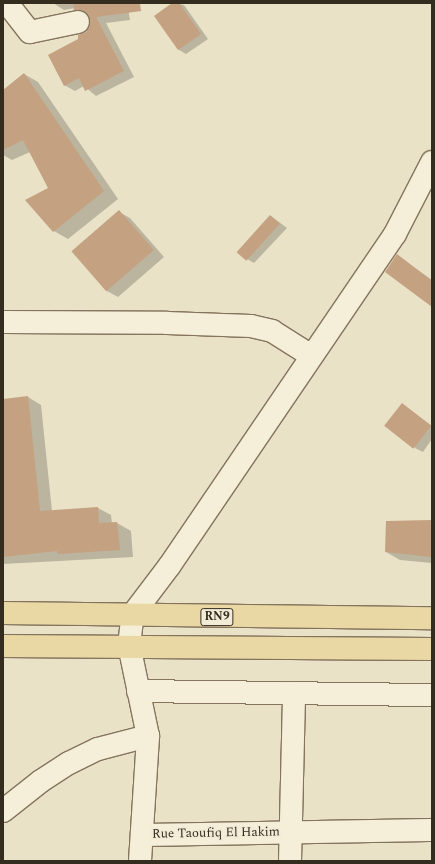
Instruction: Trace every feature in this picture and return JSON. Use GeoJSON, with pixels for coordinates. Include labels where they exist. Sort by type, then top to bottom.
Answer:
{"type":"FeatureCollection","features":[{"type":"Feature","properties":{"kind":"main road","name":"RN9"},"geometry":{"type":"LineString","coordinates":[[3,613],[133,614],[180,617],[432,618]]}},
{"type":"Feature","properties":{"kind":"main road"},"geometry":{"type":"LineString","coordinates":[[3,646],[129,645],[432,649]]}},
{"type":"Feature","properties":{"kind":"street"},"geometry":{"type":"LineString","coordinates":[[7,3],[30,32],[78,22]]}},
{"type":"Feature","properties":{"kind":"street"},"geometry":{"type":"LineString","coordinates":[[140,861],[148,736],[129,645],[133,614],[170,564],[310,355],[395,234],[432,162]]}},
{"type":"Feature","properties":{"kind":"street"},"geometry":{"type":"LineString","coordinates":[[3,322],[167,322],[251,326],[272,331],[310,355]]}},
{"type":"Feature","properties":{"kind":"street"},"geometry":{"type":"LineString","coordinates":[[138,691],[432,695]]}},
{"type":"Feature","properties":{"kind":"street","name":"Rue Taoufiq El Hakim"},"geometry":{"type":"LineString","coordinates":[[290,861],[294,694]]}},
{"type":"Feature","properties":{"kind":"street"},"geometry":{"type":"LineString","coordinates":[[3,811],[41,781],[69,763],[98,749],[148,736]]}},
{"type":"Feature","properties":{"kind":"street","name":"Rue Taoufiq El Hakim"},"geometry":{"type":"LineString","coordinates":[[142,835],[291,831],[432,830]]}},
{"type":"Feature","properties":{"kind":"building"},"geometry":{"type":"Polygon","coordinates":[[[73,3],[140,3],[141,11],[96,17],[124,71],[85,91],[79,78],[64,86],[48,55],[78,39],[78,35],[86,32],[90,26],[88,14],[82,10],[74,10],[73,3]]]}},
{"type":"Feature","properties":{"kind":"building"},"geometry":{"type":"Polygon","coordinates":[[[172,3],[179,3],[201,34],[178,50],[154,16],[172,3]]]}},
{"type":"Feature","properties":{"kind":"building"},"geometry":{"type":"Polygon","coordinates":[[[24,73],[104,191],[53,232],[25,200],[48,188],[23,140],[3,150],[3,90],[24,73]]]}},
{"type":"Feature","properties":{"kind":"building"},"geometry":{"type":"Polygon","coordinates":[[[119,210],[154,250],[106,291],[71,251],[119,210]]]}},
{"type":"Feature","properties":{"kind":"building"},"geometry":{"type":"Polygon","coordinates":[[[270,215],[280,224],[246,261],[237,252],[270,215]]]}},
{"type":"Feature","properties":{"kind":"building"},"geometry":{"type":"Polygon","coordinates":[[[397,254],[432,281],[432,307],[385,272],[397,254]]]}},
{"type":"Feature","properties":{"kind":"building"},"geometry":{"type":"Polygon","coordinates":[[[28,396],[40,511],[98,507],[99,523],[117,522],[120,550],[58,554],[57,551],[3,557],[3,399],[28,396]]]}},
{"type":"Feature","properties":{"kind":"building"},"geometry":{"type":"Polygon","coordinates":[[[402,403],[431,426],[413,449],[384,426],[402,403]]]}},
{"type":"Feature","properties":{"kind":"building"},"geometry":{"type":"Polygon","coordinates":[[[432,520],[432,557],[385,552],[386,521],[432,520]]]}}]}
